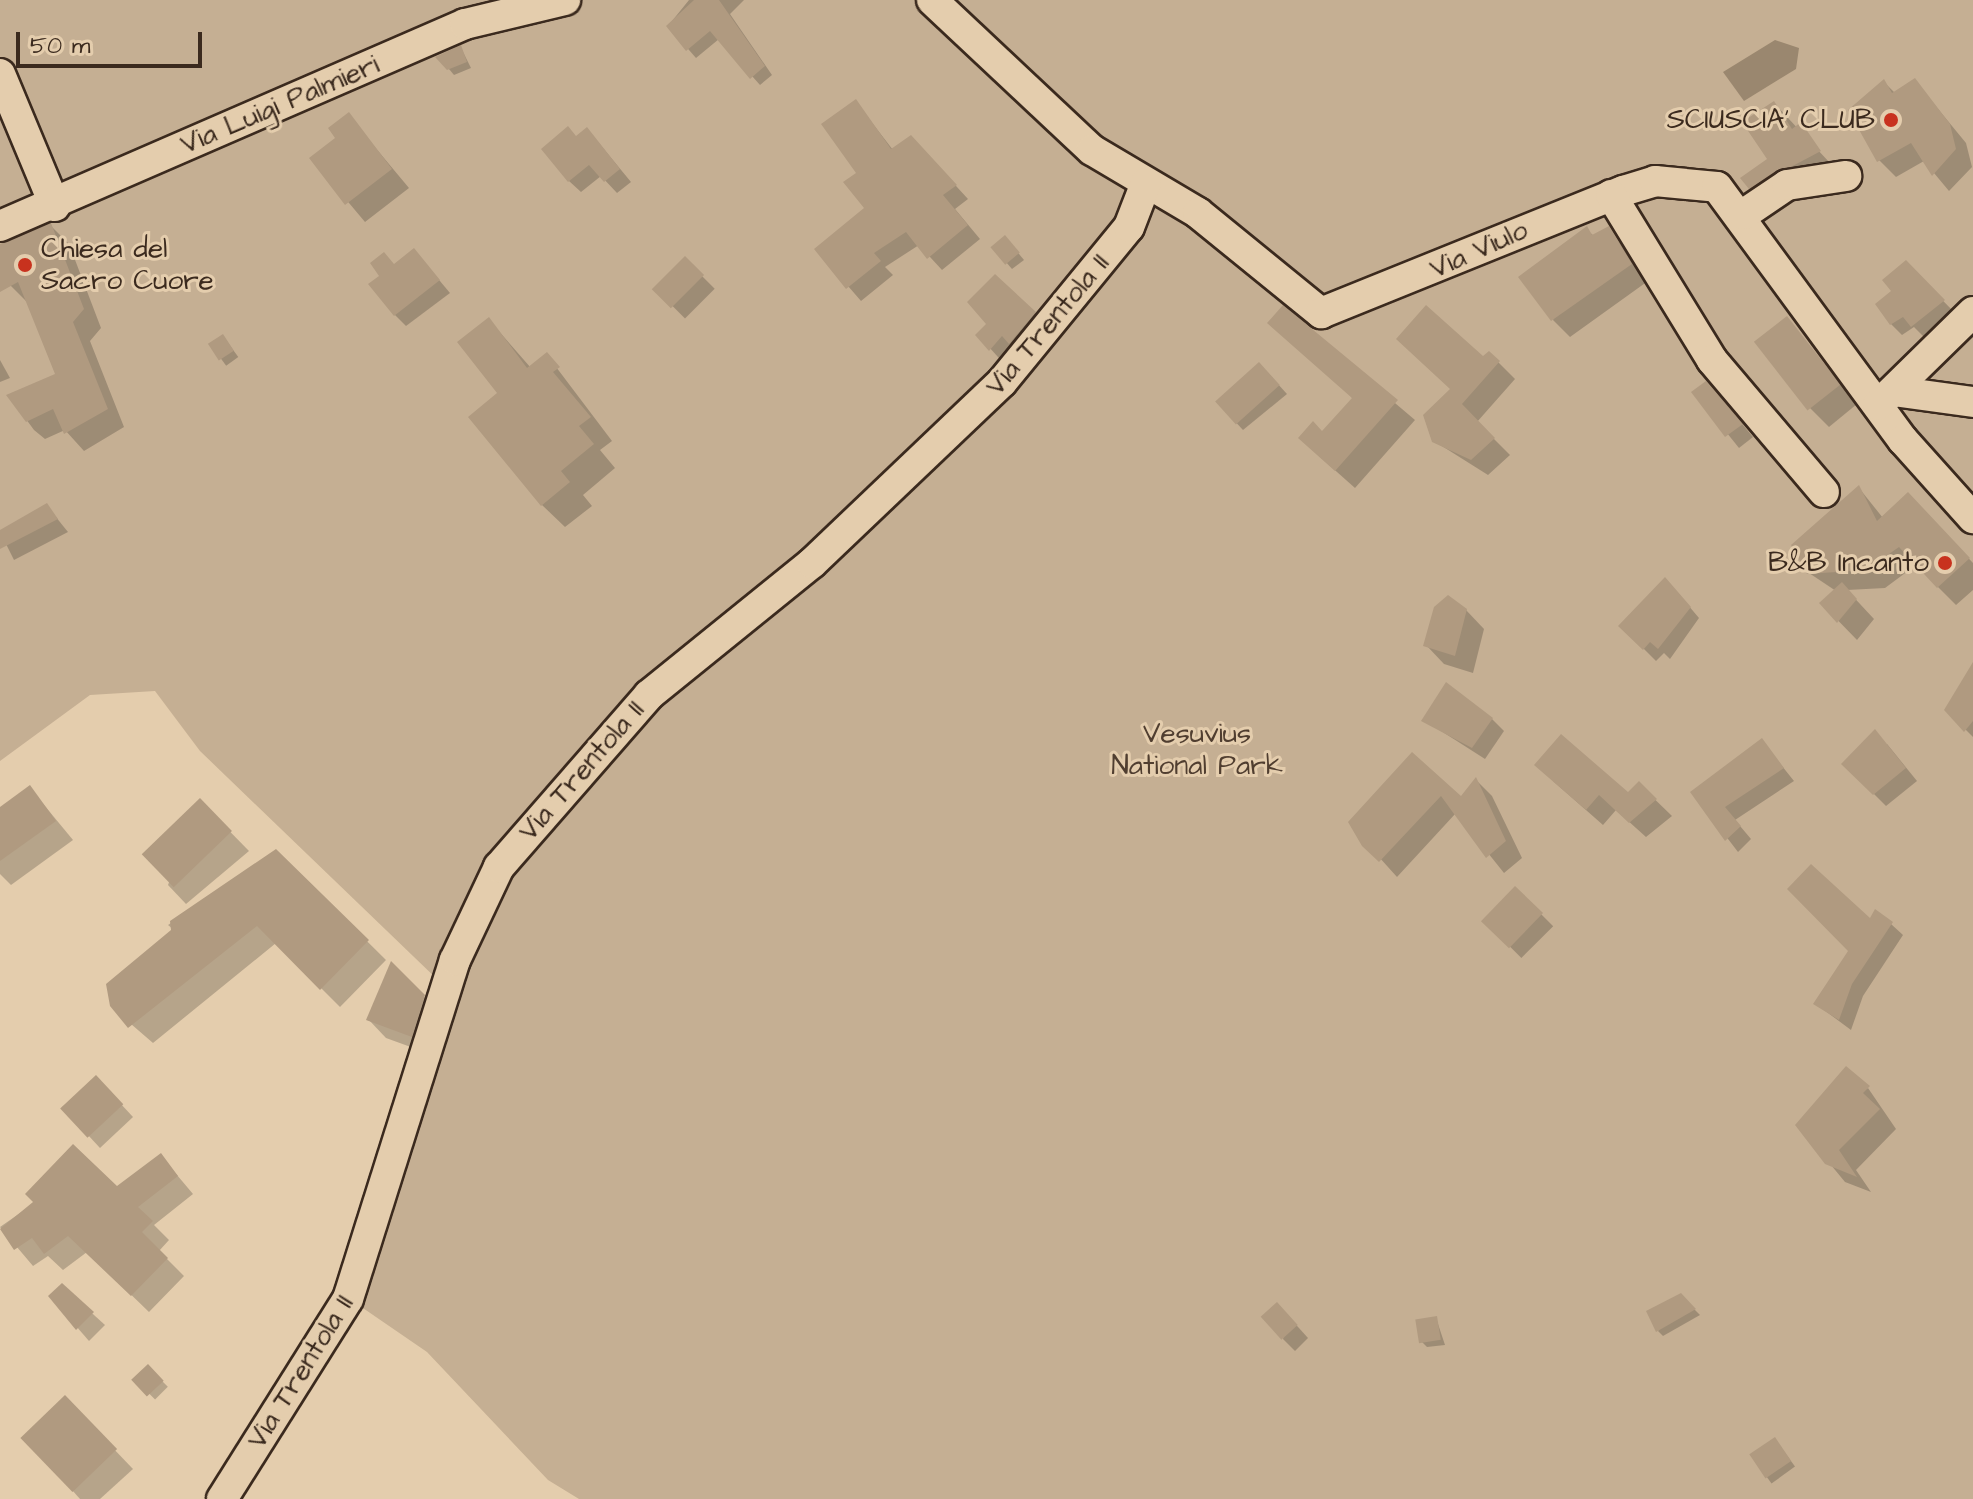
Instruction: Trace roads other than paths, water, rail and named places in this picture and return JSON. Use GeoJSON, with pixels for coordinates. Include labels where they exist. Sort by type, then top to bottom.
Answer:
{"type":"FeatureCollection","features":[{"type":"Feature","properties":{"kind":"street","name":"Via Luigi Palmieri"},"geometry":{"type":"LineString","coordinates":[[0,226],[55,206],[465,24],[565,0]]}},
{"type":"Feature","properties":{"kind":"street","name":"Via Viulo"},"geometry":{"type":"LineString","coordinates":[[932,0],[1034,102],[1146,183],[1198,213],[1321,313],[1611,195],[1691,180],[1717,187],[1744,214],[1973,518]]}},
{"type":"Feature","properties":{"kind":"street"},"geometry":{"type":"LineString","coordinates":[[0,74],[55,206]]}},
{"type":"Feature","properties":{"kind":"street"},"geometry":{"type":"LineString","coordinates":[[1744,214],[1787,185],[1846,176]]}},
{"type":"Feature","properties":{"kind":"street","name":"Via Trentola II"},"geometry":{"type":"LineString","coordinates":[[222,1499],[348,1299],[455,960],[499,867],[649,695],[812,563],[1002,382],[1129,227],[1146,183]]}},
{"type":"Feature","properties":{"kind":"street"},"geometry":{"type":"LineString","coordinates":[[1611,195],[1712,360],[1824,492]]}},
{"type":"Feature","properties":{"kind":"street"},"geometry":{"type":"LineString","coordinates":[[1885,398],[1973,312]]}},
{"type":"Feature","properties":{"kind":"street"},"geometry":{"type":"LineString","coordinates":[[1885,398],[1973,402]]}},
{"type":"Feature","properties":{"kind":"place","name":"SCIUSCIA' CLUB"},"geometry":{"type":"Point","coordinates":[1891,120]}},
{"type":"Feature","properties":{"kind":"place","name":"Chiesa del Sacro Cuore"},"geometry":{"type":"Point","coordinates":[25,265]}},
{"type":"Feature","properties":{"kind":"place","name":"B&B Incanto"},"geometry":{"type":"Point","coordinates":[1945,563]}},
{"type":"Feature","properties":{"kind":"park label","name":"Vesuvius National Park"},"geometry":{"type":"Point","coordinates":[1197,750]}}]}
